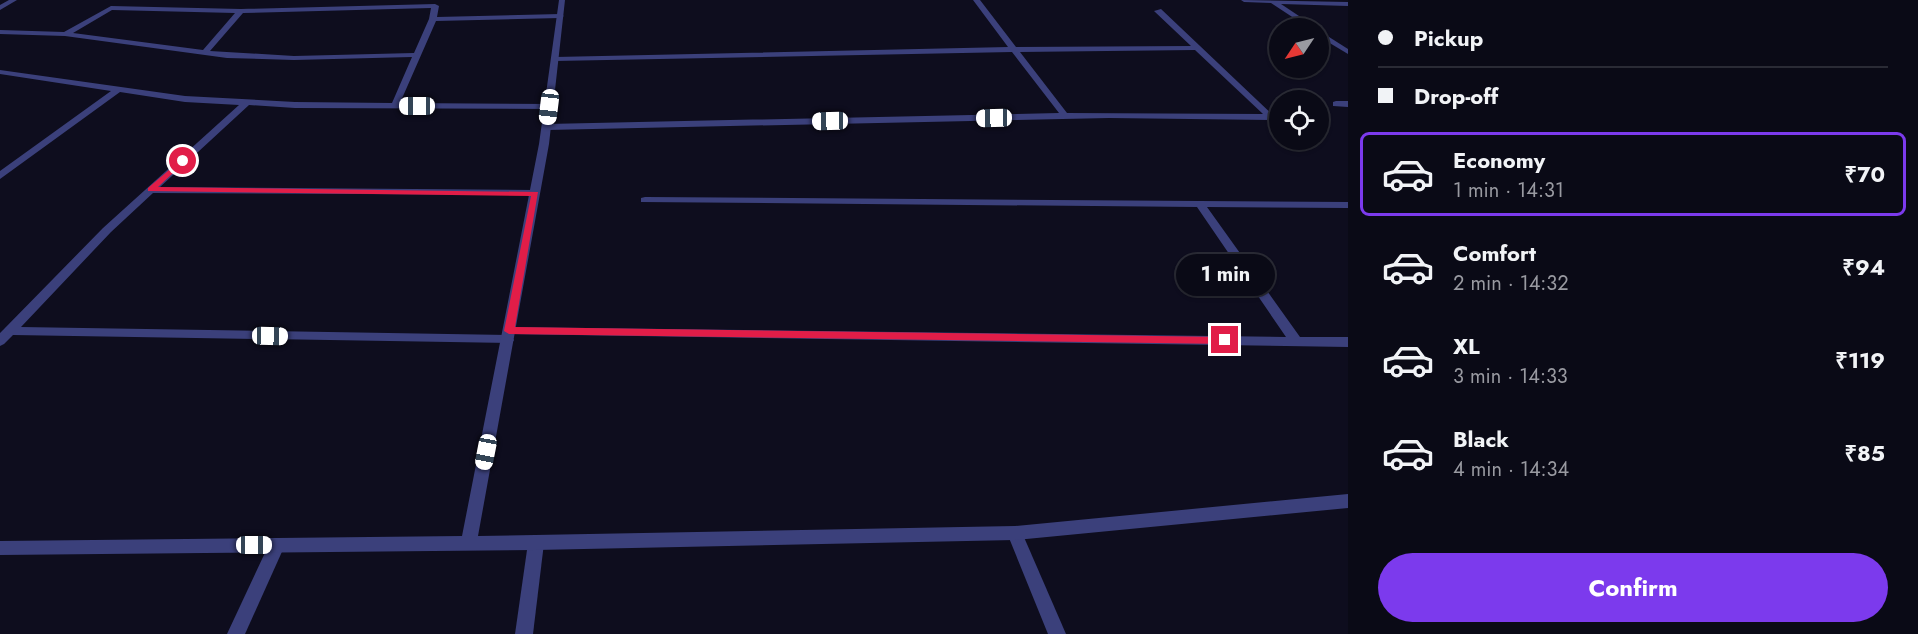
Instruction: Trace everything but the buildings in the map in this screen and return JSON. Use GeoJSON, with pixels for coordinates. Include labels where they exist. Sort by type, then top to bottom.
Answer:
{"type":"FeatureCollection","features":[{"type":"Feature","properties":{"kind":"street"},"geometry":{"type":"LineString","coordinates":[[0,8],[14,0]]}},
{"type":"Feature","properties":{"kind":"street"},"geometry":{"type":"LineString","coordinates":[[469,543],[547,127],[562,0]]}},
{"type":"Feature","properties":{"kind":"street"},"geometry":{"type":"LineString","coordinates":[[976,0],[1065,116]]}},
{"type":"Feature","properties":{"kind":"street"},"geometry":{"type":"LineString","coordinates":[[1244,0],[1348,4]]}},
{"type":"Feature","properties":{"kind":"street"},"geometry":{"type":"LineString","coordinates":[[1273,1],[1298,18]]}},
{"type":"Feature","properties":{"kind":"street"},"geometry":{"type":"LineString","coordinates":[[65,34],[111,8],[241,11],[435,6],[433,19],[395,106]]}},
{"type":"Feature","properties":{"kind":"street"},"geometry":{"type":"LineString","coordinates":[[205,53],[241,11]]}},
{"type":"Feature","properties":{"kind":"street"},"geometry":{"type":"LineString","coordinates":[[547,127],[1065,116],[1271,117],[1158,11]]}},
{"type":"Feature","properties":{"kind":"street"},"geometry":{"type":"LineString","coordinates":[[433,19],[560,16]]}},
{"type":"Feature","properties":{"kind":"street"},"geometry":{"type":"LineString","coordinates":[[0,32],[65,34],[205,53],[294,58],[417,55]]}},
{"type":"Feature","properties":{"kind":"street"},"geometry":{"type":"LineString","coordinates":[[1329,39],[1348,52]]}},
{"type":"Feature","properties":{"kind":"street"},"geometry":{"type":"LineString","coordinates":[[555,59],[1197,48]]}},
{"type":"Feature","properties":{"kind":"street"},"geometry":{"type":"LineString","coordinates":[[0,72],[185,99],[246,103],[549,107]]}},
{"type":"Feature","properties":{"kind":"street"},"geometry":{"type":"LineString","coordinates":[[0,81],[13,73]]}},
{"type":"Feature","properties":{"kind":"street"},"geometry":{"type":"LineString","coordinates":[[0,176],[119,90]]}},
{"type":"Feature","properties":{"kind":"street"},"geometry":{"type":"LineString","coordinates":[[5,336],[107,230],[246,103]]}},
{"type":"Feature","properties":{"kind":"street"},"geometry":{"type":"LineString","coordinates":[[1336,104],[1348,104]]}},
{"type":"Feature","properties":{"kind":"street"},"geometry":{"type":"LineString","coordinates":[[151,190],[535,194]]}},
{"type":"Feature","properties":{"kind":"street"},"geometry":{"type":"LineString","coordinates":[[645,200],[1348,205]]}},
{"type":"Feature","properties":{"kind":"street"},"geometry":{"type":"LineString","coordinates":[[1200,204],[1296,341]]}},
{"type":"Feature","properties":{"kind":"street"},"geometry":{"type":"LineString","coordinates":[[5,336],[508,335],[1348,342]]}},
{"type":"Feature","properties":{"kind":"street"},"geometry":{"type":"LineString","coordinates":[[0,548],[536,543],[1015,533],[1348,501]]}},
{"type":"Feature","properties":{"kind":"street"},"geometry":{"type":"LineString","coordinates":[[1015,533],[1057,634]]}},
{"type":"Feature","properties":{"kind":"street"},"geometry":{"type":"LineString","coordinates":[[524,634],[536,543]]}},
{"type":"Feature","properties":{"kind":"street"},"geometry":{"type":"LineString","coordinates":[[236,634],[278,545]]}},
{"type":"Feature","properties":{"kind":"route"},"geometry":{"type":"LineString","coordinates":[[183,161],[151,190],[535,194],[509,331],[1225,340]]}}]}
